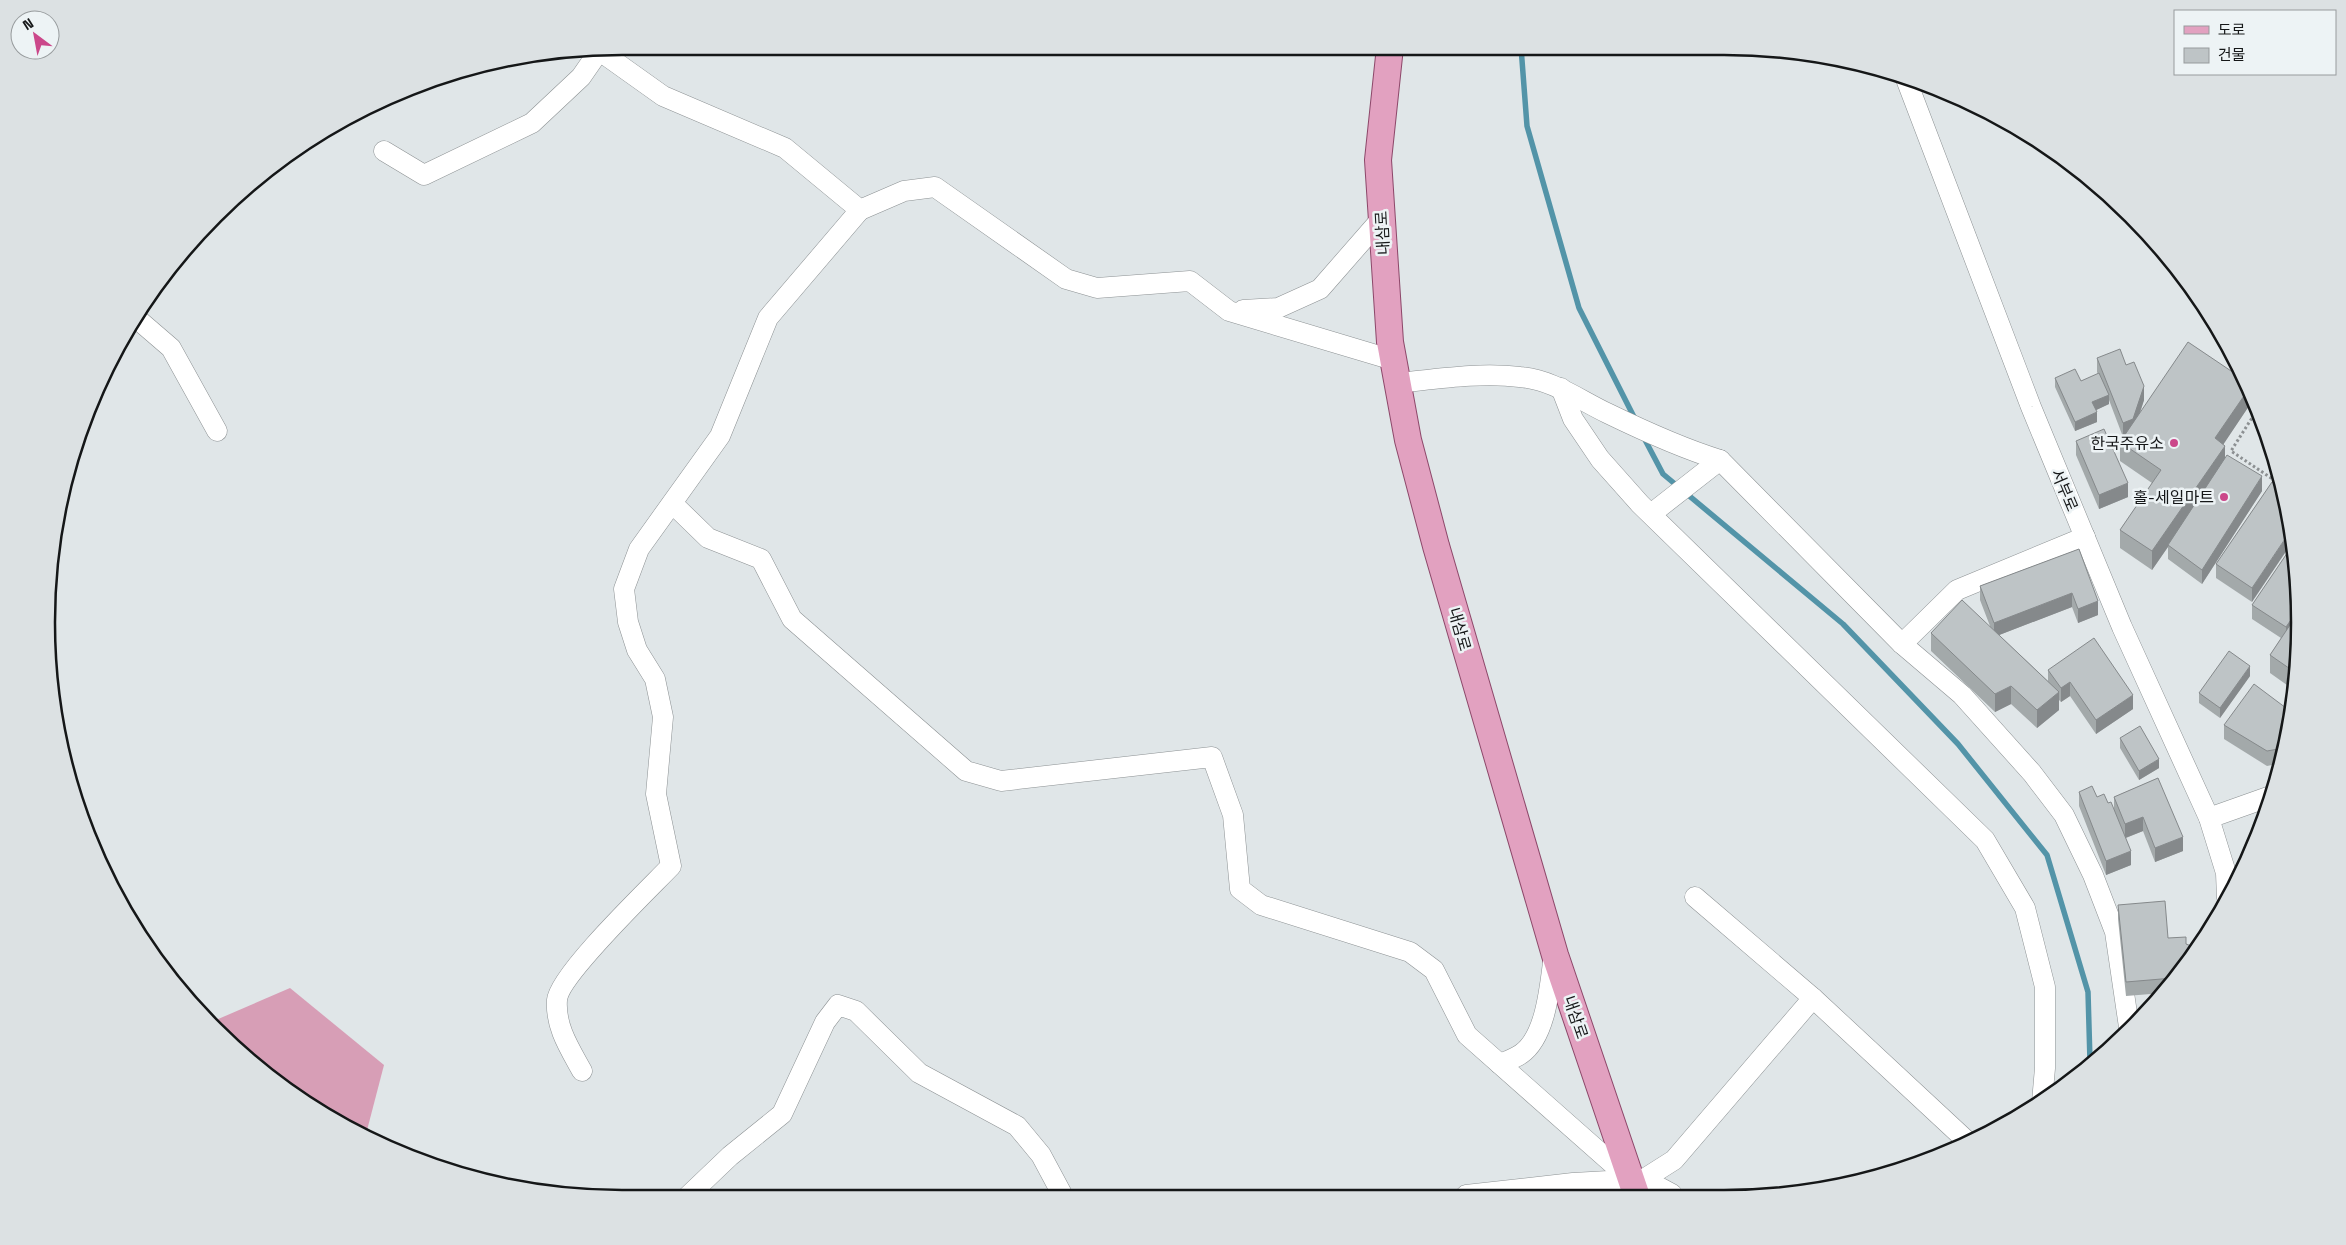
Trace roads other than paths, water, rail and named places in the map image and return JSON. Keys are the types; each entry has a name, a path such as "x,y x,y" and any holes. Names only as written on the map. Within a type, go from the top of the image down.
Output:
{"main road":[{"name":"내삼로","path":"1389,55 1378,160 1396,371 1408,440 1436,546 1554,950 1637,1184"}],"street":[{"path":"606,55 663,96 785,148 860,210"},
{"path":"384,151 424,175 532,123 581,77 594,56"},
{"name":"서부로","path":"1909,86 2031,407 2122,627 2209,818 2226,873 2226,885"},
{"path":"582,1071 559,1026 557,998 570,973 671,866 656,794 663,717 655,678 637,650 628,622 624,589 639,549 720,436 768,318 860,210 904,191 935,188 1066,279 1096,288 1190,281 1229,311 1396,371 1475,376 1520,376 1562,388 1605,412 1715,464 1902,644 1962,695 2032,773 2064,815 2093,875 2115,932 2128,1021"},
{"path":"1229,311 1278,308 1320,289 1382,218"},
{"path":"141,322 171,348 217,431"},
{"path":"1562,388 1573,419 1600,459 1651,514 1985,840 2025,908 2045,987 2045,1068 2043,1091"},
{"path":"1651,514 1715,464"},
{"path":"673,504 708,538 761,559 792,618 966,772 1002,781 1212,757 1233,815 1240,889 1262,905 1410,952 1434,970 1467,1035 1637,1184"},
{"path":"1902,644 1957,590 2085,537"},
{"path":"2209,818 2263,799"},
{"path":"1695,897 1813,998 1962,1137"},
{"path":"1500,1064 1522,1053 1534,1040 1548,1003 1554,950"},
{"path":"1637,1184 1674,1160 1813,998"},
{"path":"694,1190 730,1156 782,1114 825,1022 838,1004 856,1011 919,1073 1017,1126 1041,1154 1060,1190"},
{"path":"1511,1190 1573,1183 1637,1184 1658,1190"}],"waterway":[{"path":"1522,55 1527,126 1579,308 1635,419"},
{"path":"1643,436 1663,474 1843,624 1958,744 2047,855 2088,992 2090,1056"}],"place":[{"name":"한국주유소","path":"2174,443"},
{"name":"홀-세일마트","path":"2224,497"}]}
